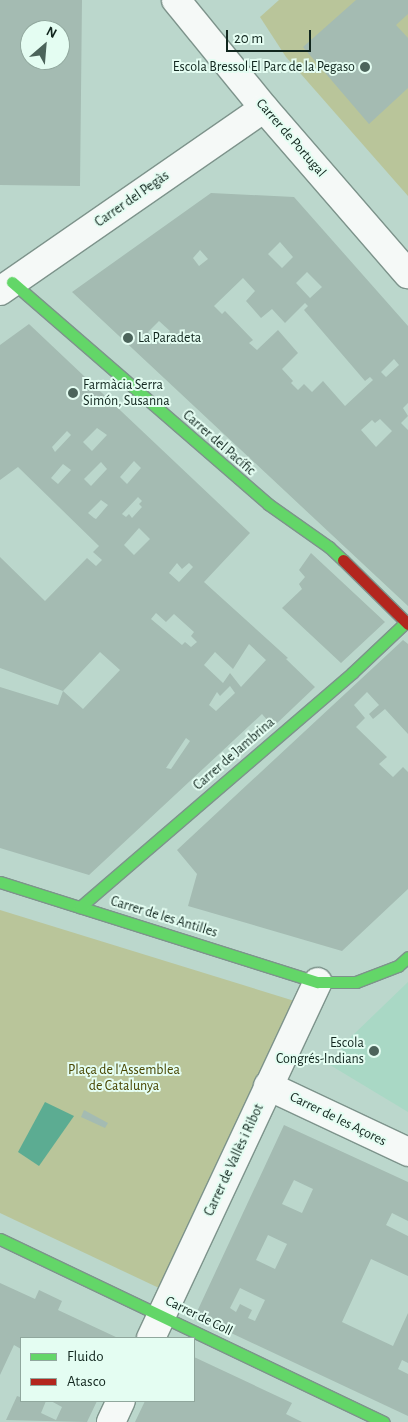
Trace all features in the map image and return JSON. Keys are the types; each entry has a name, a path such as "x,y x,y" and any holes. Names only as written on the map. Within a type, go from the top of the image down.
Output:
{"street":[{"name":"Carrer de Portugal","path":"176,0 264,108 408,274"},
{"name":"Carrer del Pegàs","path":"6,287 264,108"},
{"name":"Carrer del Pacífic","path":"6,287 268,504 329,547 407,623"},
{"name":"Carrer de Jambrina","path":"80,907 352,673 407,623"},
{"name":"Carrer de les Antilles","path":"0,882 318,982 356,982 398,966 408,957"},
{"name":"Carrer de Vallès i Ribot","path":"157,1326 318,982"},
{"name":"Carrer de les Açores","path":"268,1086 408,1152"},
{"name":"Carrer de Coll","path":"0,1239 157,1326 183,1337"},
{"name":"Carrer de Coll","path":"195,1342 384,1422"},
{"path":"111,1422 121,1402"}],"shaded area":[{"name":"Escola Congrés-Indians","path":"408,982 408,1112 330,1065 352,1036"},
{"path":"45,1102 74,1116 39,1166 18,1152"}],"green space":[{"path":"279,0 408,0 408,196 286,57 260,17"},
{"name":"Plaça de l'Assemblea de Catalunya","path":"0,910 301,1003 159,1288 0,1213"}],"building":[{"path":"0,0 82,0 80,186 0,185"},
{"name":"Escola Bressol El Parc de la Pegaso","path":"356,0 408,0 408,14 396,25 408,38 408,88 369,124 303,47"},
{"path":"211,193 294,197 408,326 408,403 403,408 408,416 401,423 408,430 408,606 72,292","holes":["280,242 293,257 282,268 268,254","200,250 208,259 199,266 193,258","307,272 322,287 310,298 296,283","243,278 255,291 246,301 261,318 272,309 285,323 305,303 308,306 304,310 365,381 370,377 373,380 345,406 323,381 312,392 304,384 298,390 282,369 298,353 278,330 257,350 249,343 253,340 225,311 222,314 214,306","159,321 170,331 158,342 148,332","394,359 399,365 386,377 381,372","380,419 392,431 376,447 361,430 372,420 375,423"]},
{"path":"29,324 250,533 204,582 288,658 286,659 315,687 273,727 262,714 89,875 0,848 0,687 58,705 63,691 0,668 0,557 45,601 87,558 96,566 102,560 93,552 99,546 18,467 0,480 0,345","holes":["97,428 107,435 92,451 83,442","67,431 71,435 55,452 52,447","134,461 141,468 127,484 120,477","101,462 107,469 91,486 84,479","63,464 71,470 58,484 51,478","138,497 142,501 139,504 142,507 132,518 129,514 126,517 122,514","101,500 108,505 96,519 88,513","139,528 150,539 134,555 124,545","177,563 182,569 189,563 193,567 179,582 169,573","156,613 166,622 174,614 194,632 191,636 197,642 191,647 185,642 182,645 151,619","249,644 266,660 241,687 230,673 223,683 204,665 215,652 233,669","100,652 120,670 83,709 63,691","230,686 235,693 216,711 209,705 217,692 220,696","186,738 190,741 171,769 166,768"]},
{"path":"311,553 385,622 341,663 282,608 302,589 299,584 305,577 299,570"},
{"path":"403,640 408,644 408,734 385,709 373,719 369,714 379,705 367,692 354,705 365,718 356,727 387,757 379,764 393,777 403,767 408,772 408,889 342,951 188,906 197,874 177,850"},
{"path":"84,1110 108,1123 105,1128 81,1117"},
{"path":"284,1125 408,1182 408,1221 392,1213 386,1225 408,1236 408,1276 371,1259 342,1322 393,1346 408,1313 408,1363 402,1360 398,1369 408,1374 408,1416 195,1316","holes":["294,1180 313,1189 302,1213 282,1204","268,1235 287,1244 275,1269 256,1260","240,1288 265,1300 255,1321 248,1318 252,1310 240,1304 236,1312 230,1308"]},
{"path":"0,1283 35,1299 39,1290 62,1301 58,1310 116,1337 20,1337 20,1348 14,1345 0,1375"},
{"path":"195,1357 292,1403 286,1414 302,1422 135,1422 145,1402 195,1402"},
{"path":"17,1396 20,1397 20,1402 46,1402 41,1413 56,1420 62,1407 53,1402 97,1402 87,1422 6,1420"}],"traffic: fast":[{"path":"12,282 268,504 329,547 343,560"},
{"path":"80,907 352,673 406,622"},
{"path":"0,882 318,982 356,982 398,966 408,957"},
{"path":"0,1239 384,1422"}],"traffic: jam":[{"path":"343,560 408,624"}],"place":[{"name":"Escola Bressol El Parc de la Pegaso","path":"365,67"},
{"name":"La Paradeta","path":"128,338"},
{"name":"Farmàcia Serra Simón, Susanna","path":"73,393"},
{"name":"Escola Congrés-Indians","path":"374,1051"}]}
